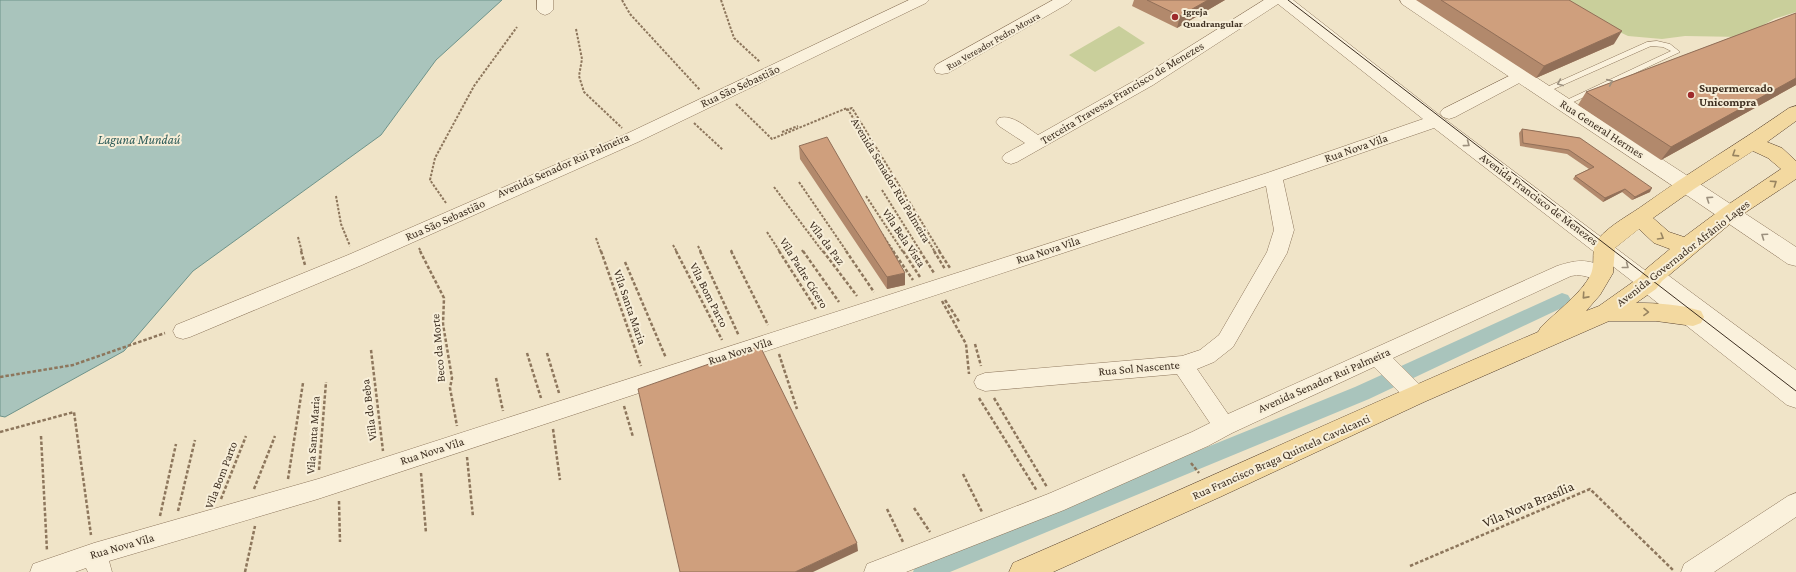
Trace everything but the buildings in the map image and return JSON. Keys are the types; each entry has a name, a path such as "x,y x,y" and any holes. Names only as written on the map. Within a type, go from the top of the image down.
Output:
{"main road":[{"path":"1540,342 1585,297 1602,274 1605,263 1605,245 1613,237 1687,184 1794,116"},
{"path":"1752,143 1775,153 1795,169"},
{"name":"Avenida Governador Afrânio Lages","path":"1540,342 1607,312 1651,279 1688,246 1730,213 1795,169"},
{"path":"1641,218 1656,234 1666,241 1688,246"},
{"path":"1607,312 1656,312 1693,317"},
{"name":"Rua Francisco Braga Quintela Cavalcanti","path":"1023,572 1051,565 1411,391 1540,342"}],"street":[{"name":"Rua São Sebastião","path":"183,331 355,260 454,215 632,138 921,0"},
{"name":"Rua Vereador Pedro Moura","path":"942,69 1064,0"},
{"name":"Terceira Travessa Francisco de Menezes","path":"1011,158 1147,81 1274,0"},
{"name":"Avenida Francisco de Menezes","path":"1283,0 1442,117 1604,249 1651,279 1693,317 1796,398"},
{"name":"Rua General Hermes","path":"1408,0 1519,76 1687,184 1796,258"},
{"name":"Rua Nova Vila","path":"45,571 165,533 318,489 1273,177 1442,117 1519,76"},
{"path":"1005,122 1038,143"},
{"name":"Rua Sol Nascente","path":"977,384 1183,365 1207,356 1226,341 1277,253 1284,230 1273,177"},
{"name":"Avenida Senador Rui Palmeira","path":"876,572 991,528 1048,498 1200,439 1224,426 1382,362 1576,266 1587,267 1602,274"},
{"path":"1651,279 1796,382"},
{"path":"1382,362 1411,391"},
{"path":"1183,365 1224,426"},
{"path":"1693,572 1796,504"}],"lane":[{"path":"1542,91 1650,44 1660,43 1668,46 1676,52 1562,104"}],"path":[{"path":"622,0 630,14 710,101"},
{"path":"721,0 734,38 771,72"},
{"path":"454,215 430,180 435,158 474,86 517,27"},
{"path":"576,28 582,59 579,76 584,92 632,138"},
{"name":"Avenida Senador Rui Palmeira","path":"734,102 772,139 847,108 939,286 966,344 977,384 1048,498"},
{"path":"782,132 852,108 939,286"},
{"path":"684,113 723,150"},
{"path":"799,182 866,310"},
{"name":"Vila da Paz","path":"774,187 866,310"},
{"path":"882,190 960,323"},
{"path":"336,196 341,224 355,260"},
{"name":"Vila Bela Vista","path":"866,196 939,286"},
{"name":"Vila Bela Vista","path":"880,230 939,286"},
{"name":"Vila Padre Cícero","path":"767,232 825,323"},
{"name":"Beco da Morte","path":"412,234 444,298 443,324 452,378 450,388 463,441 473,517"},
{"path":"298,236 308,279"},
{"name":"Vila Santa Maria","path":"596,238 647,381"},
{"name":"Vila Bom Parto","path":"672,245 737,352"},
{"path":"698,246 737,352"},
{"path":"802,250 866,310"},
{"path":"625,262 673,373"},
{"path":"975,344 977,384 1048,498"},
{"name":"Viila do Beba","path":"371,350 384,467"},
{"path":"527,353 553,412"},
{"path":"547,353 560,480"},
{"path":"496,378 507,427"},
{"name":"Vila Santa Maria","path":"318,489 326,382"},
{"path":"285,499 303,383"},
{"path":"619,390 633,437"},
{"path":"0,432 74,412 95,556"},
{"path":"41,436 45,571"},
{"name":"Vila Bom Parto","path":"213,520 246,436"},
{"path":"245,572 253,508 275,436"},
{"path":"165,533 195,440"},
{"path":"165,533 176,444"},
{"path":"419,456 426,533"},
{"path":"1188,457 1198,471"},
{"path":"963,474 991,528"},
{"path":"339,482 340,542"},
{"name":"Vila Nova Brasília","path":"1410,566 1590,489 1674,572"},
{"path":"914,508 940,548"},
{"path":"887,509 911,559"}],"green space":[{"path":"1561,0 1796,0 1796,12 1774,19 1742,37 1685,36 1662,39 1628,36 1582,14"},
{"path":"1119,26 1145,43 1095,72 1069,55"}],"water":[{"name":"Laguna Mundaú","path":"0,0 502,0 436,60 381,135 193,271 124,351 5,417 0,416"}],"waterway":[{"path":"924,572 1362,393 1562,300"}],"tram line":[{"path":"1288,0 1796,391"}],"place":[{"name":"Igreja Quadrangular","path":"1175,17"},
{"name":"Supermercado Unicompra","path":"1691,95"}]}
